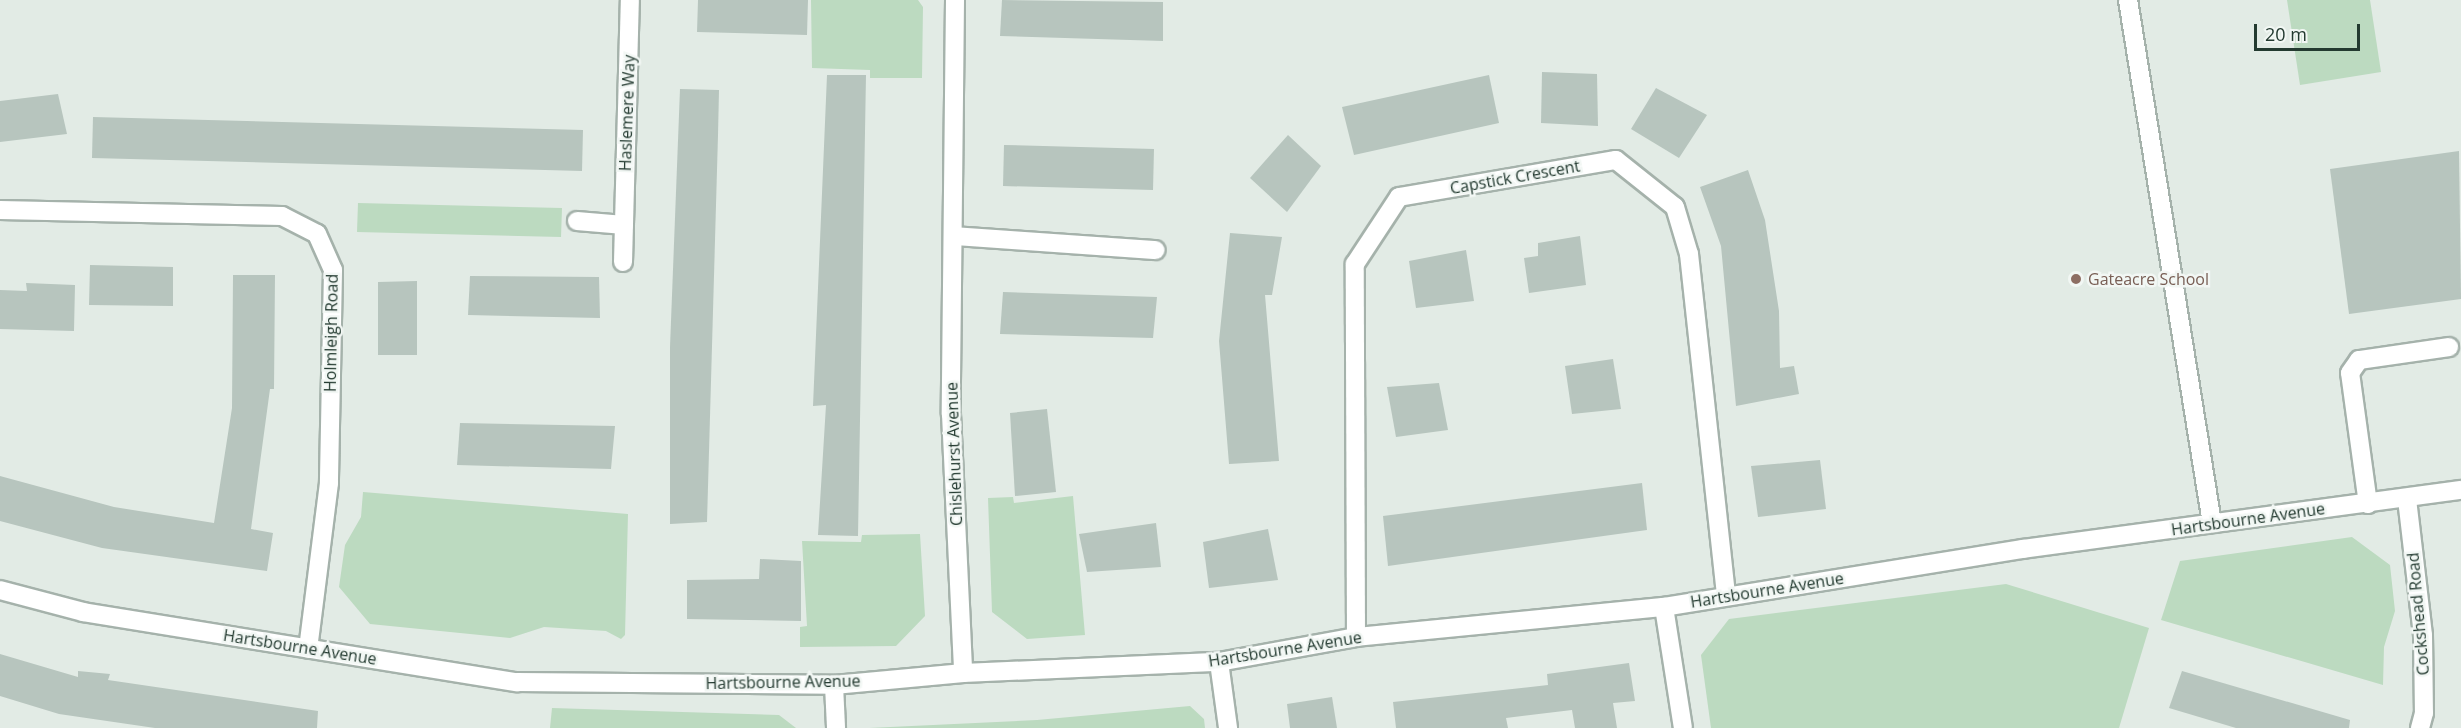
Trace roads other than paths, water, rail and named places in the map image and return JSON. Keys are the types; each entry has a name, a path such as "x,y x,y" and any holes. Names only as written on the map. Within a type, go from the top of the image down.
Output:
{"street":[{"name":"Haslemere Way","path":"623,262 630,0"},
{"name":"Chislehurst Avenue","path":"955,0 951,414 963,673"},
{"path":"2128,0 2212,523"},
{"name":"Capstick Crescent","path":"1356,637 1355,264 1399,197 1616,160 1675,207 1689,254 1726,596"},
{"name":"Holmleigh Road","path":"0,210 282,216 318,234 333,270 329,483 308,649"},
{"path":"577,221 624,225"},
{"path":"954,236 1156,250"},
{"path":"2368,504 2350,373 2359,360 2449,347"},
{"name":"Hartsbourne Avenue","path":"0,590 83,612 517,682 834,685 963,673 1219,662 1356,637 1664,607 2212,523 2407,499 2461,490"},
{"name":"Cockshead Road","path":"2407,499 2423,636 2424,713 2420,728"},
{"path":"1664,607 1683,728"},
{"path":"1219,662 1228,728"},
{"path":"834,685 836,728"}],"place":[{"name":"Gateacre School","path":"2076,279"}]}
